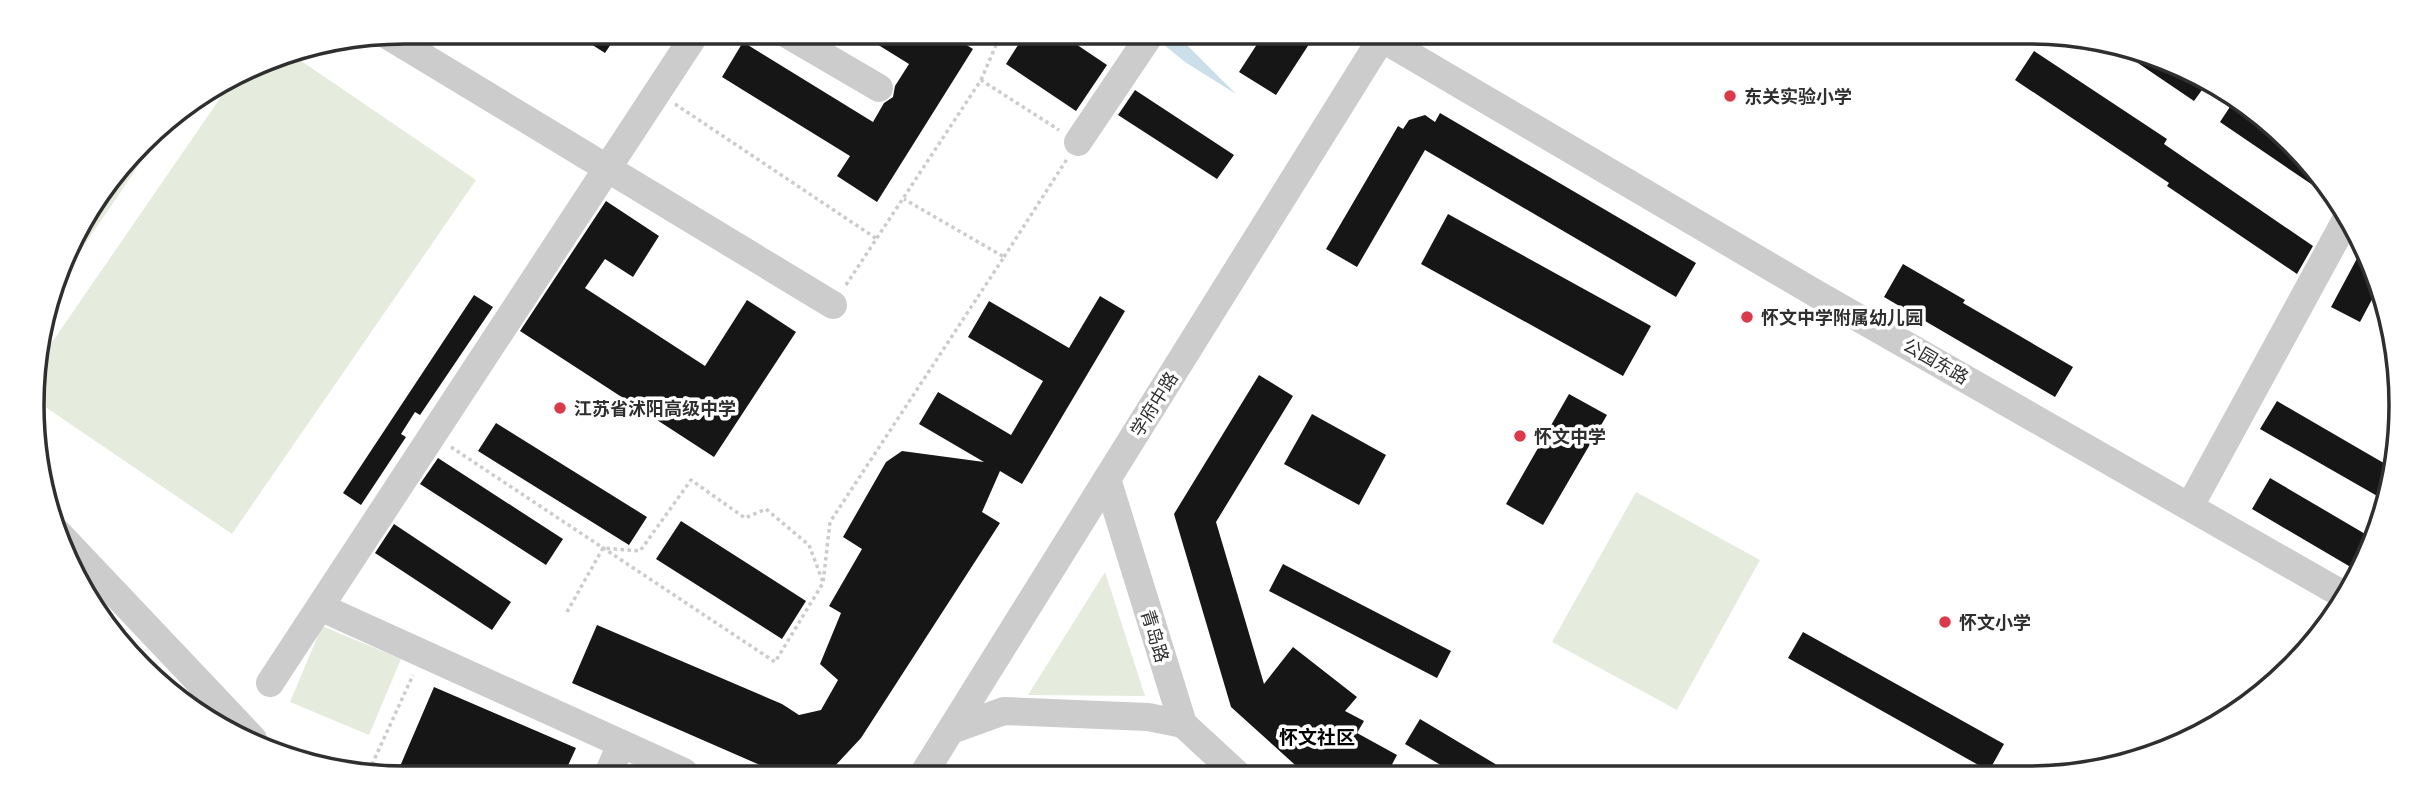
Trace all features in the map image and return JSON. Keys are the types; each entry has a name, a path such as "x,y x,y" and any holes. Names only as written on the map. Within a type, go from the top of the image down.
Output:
{"street":[{"path":"406,44 832,305"},
{"path":"270,683 689,44"},
{"path":"804,44 879,88"},
{"path":"1078,142 1144,44"},
{"name":"学府中路","path":"928,766 1378,44"},
{"name":"公园东路","path":"1394,44 1815,293 2337,591"},
{"path":"2190,506 2342,227"},
{"name":"青岛路","path":"1107,479 1182,724"},
{"path":"74,550 242,727"},
{"path":"320,607 670,766"},
{"path":"950,730 1004,711 1149,717 1182,724 1228,766"},
{"path":"612,766 621,744"}],"path":[{"path":"832,305 981,80 996,45"},
{"path":"432,434 775,662 823,583 830,522 1078,142 981,80"},
{"path":"657,92 877,239"},
{"path":"904,199 1004,257"},
{"path":"603,548 640,551 691,480 745,518 766,509 810,545 823,583"},
{"path":"567,612 603,548"},
{"path":"372,764 422,653"}],"shaded area":[{"path":"300,60 476,180 232,534 44,406 49,347 225,92 267,71"},
{"path":"147,153 74,260 105,204"},
{"path":"1636,492 1760,560 1677,710 1552,642"},
{"path":"1105,572 1145,696 1028,695"},
{"path":"322,626 401,659 369,735 290,702"}],"water":[{"path":"1163,44 1186,44 1236,94 1185,62"}],"building":[{"path":"591,44 611,44 605,53"},
{"path":"742,44 746,44 873,122 884,103 893,97 895,86 909,64 877,44 965,44 973,49 877,202 837,176 850,156 722,77"},
{"path":"1019,44 1076,44 1107,65 1076,111 1006,64"},
{"path":"1257,44 1309,44 1276,95 1239,72"},
{"path":"2034,51 2167,139 2164,144 2313,246 2297,274 2167,186 2169,183 2015,80"},
{"path":"2133,60 2166,71 2203,89 2194,101"},
{"path":"1135,90 1234,155 1217,179 1118,115"},
{"path":"2230,106 2266,133 2317,188 2220,122"},
{"path":"1440,113 1696,263 1676,297 1425,150 1357,267 1326,249 1398,126 1403,129 1409,120 1425,115 1435,122"},
{"path":"606,201 659,236 633,277 605,259 585,288 705,366 747,300 796,332 714,457 520,331"},
{"path":"1448,214 1651,326 1623,376 1421,264"},
{"path":"2358,257 2373,298 2360,322 2331,307"},
{"path":"1903,264 1965,300 1963,303 2073,367 2055,397 1884,297"},
{"path":"474,295 493,307 420,415 415,412 401,434 406,437 361,505 343,493"},
{"path":"1100,296 1125,311 1022,484 1000,471 982,512 1000,523 861,738 835,766 762,766 572,683 597,625 782,704 799,715 821,710 838,680 820,664 841,613 829,606 862,549 843,537 886,462 902,451 984,462 919,424 938,392 1011,435 1043,381 968,337 989,301 1069,348"},
{"path":"1259,375 1293,396 1216,522 1264,684 1293,647 1357,697 1345,711 1364,721 1357,733 1397,755 1391,766 1296,766 1231,707 1174,514"},
{"path":"1569,394 1607,415 1543,525 1506,504"},
{"path":"2277,401 2384,463 2377,496 2260,429"},
{"path":"1312,414 1386,455 1359,505 1284,464"},
{"path":"496,423 647,517 629,545 478,451"},
{"path":"438,458 563,539 546,565 420,484"},
{"path":"2270,478 2365,534 2351,567 2252,509"},
{"path":"681,521 806,601 782,639 656,559"},
{"path":"394,524 511,602 492,630 375,553"},
{"path":"1283,564 1451,651 1437,678 1269,591"},
{"path":"1803,632 2004,744 1992,766 1980,766 1788,658"},
{"path":"434,687 576,748 568,766 400,766"},
{"path":"1420,719 1499,766 1442,766 1405,744"}],"place":[{"name":"东关实验小学","path":"1730,96"},
{"name":"怀文中学附属幼儿园","path":"1747,317"},
{"name":"江苏省沭阳高级中学","path":"560,408"},
{"name":"怀文中学","path":"1520,436"},
{"name":"怀文小学","path":"1945,622"}],"district":[{"name":"怀文社区","path":"1317,737"}]}
